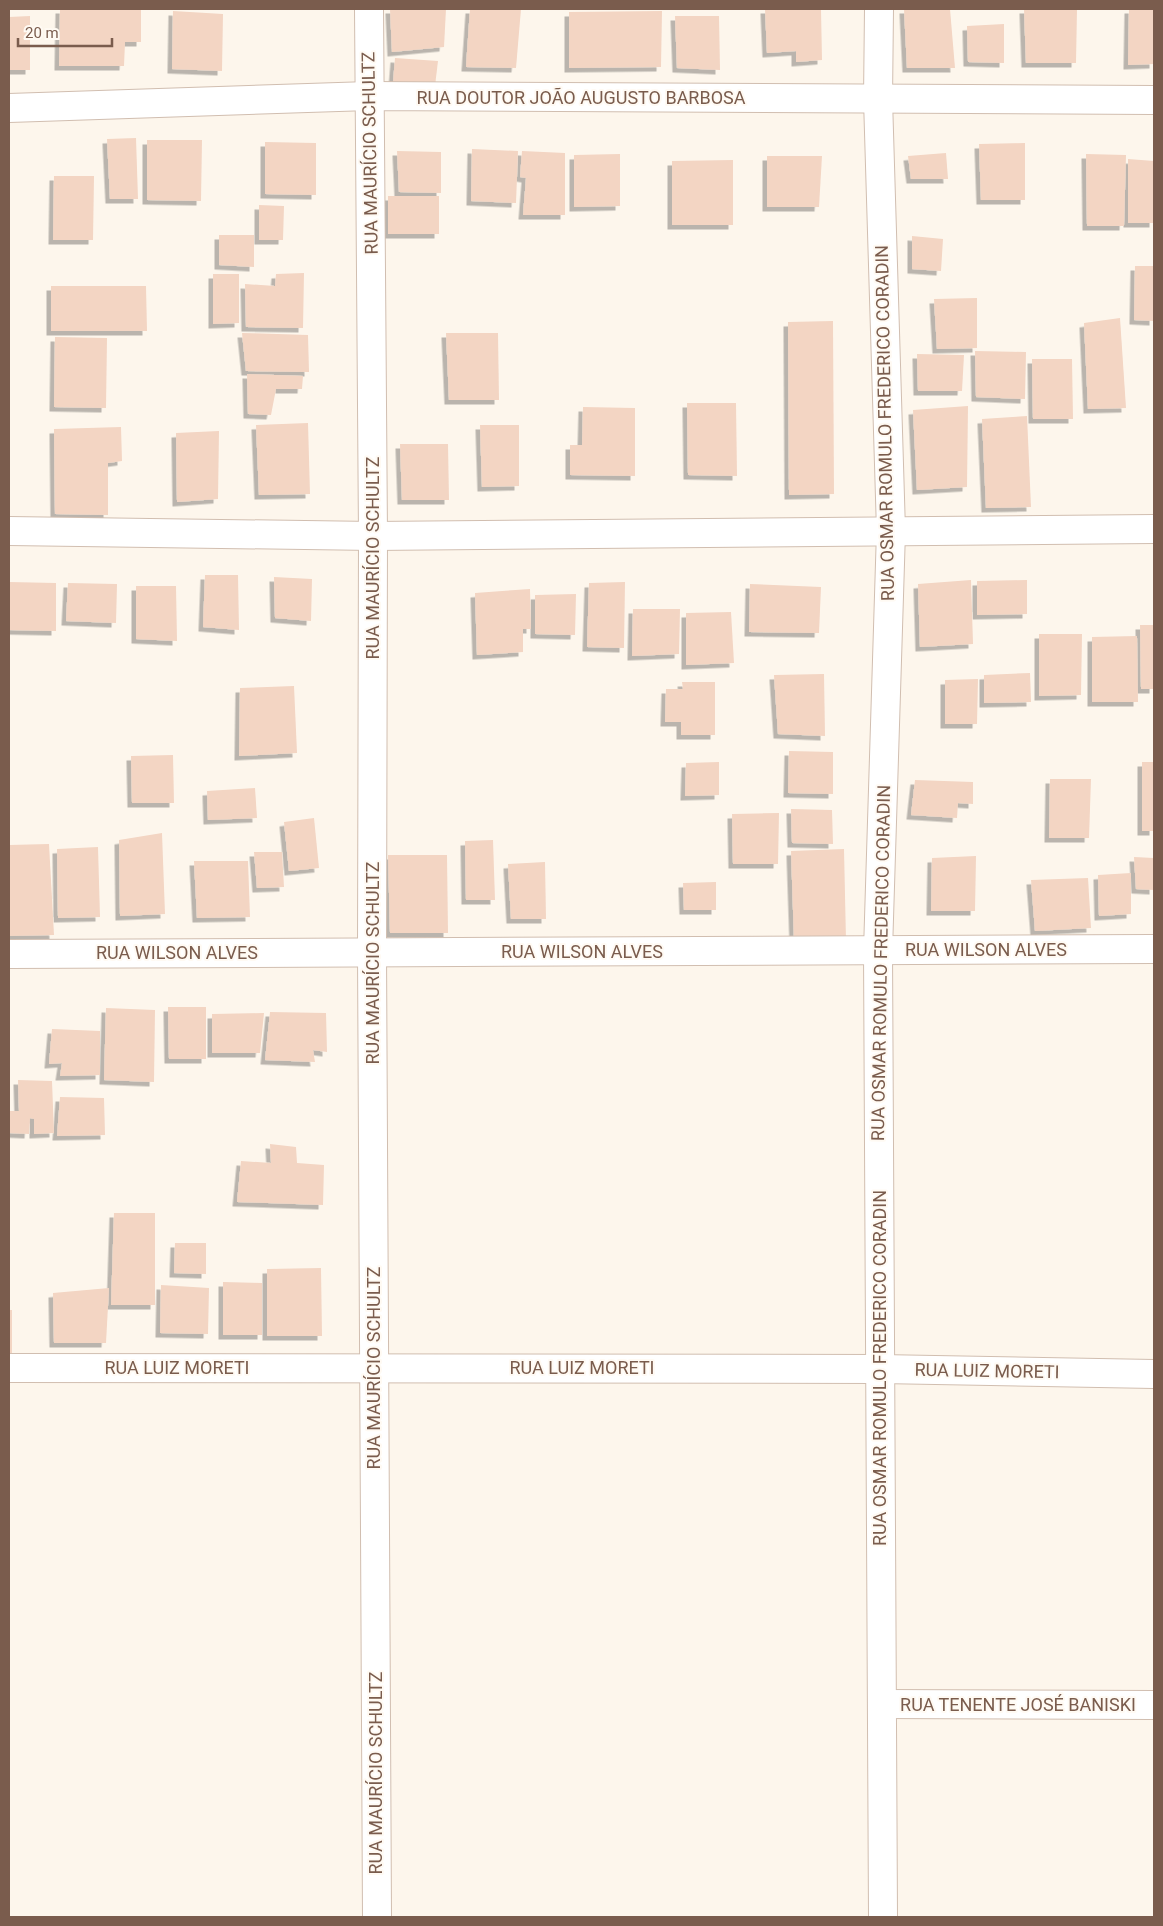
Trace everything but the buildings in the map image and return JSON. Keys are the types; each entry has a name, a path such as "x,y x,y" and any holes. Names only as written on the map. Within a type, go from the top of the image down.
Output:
{"street":[{"name":"RUA MAURÍCIO SCHULTZ","path":"368,9 373,536 372,952 377,1917"},
{"name":"RUA OSMAR ROMULO FREDERICO CORADIN","path":"878,9 878,99 891,531 878,951 883,1917"},
{"name":"RUA DOUTOR JOÃO AUGUSTO BARBOSA","path":"9,108 369,96 1154,100"},
{"path":"9,531 373,536 1154,529"},
{"name":"RUA WILSON ALVES","path":"9,954 1154,950"},
{"name":"RUA LUIZ MORETI","path":"9,1368 880,1369 1154,1374"},
{"name":"RUA TENENTE JOSÉ BANISKI","path":"882,1704 1154,1705"}]}
